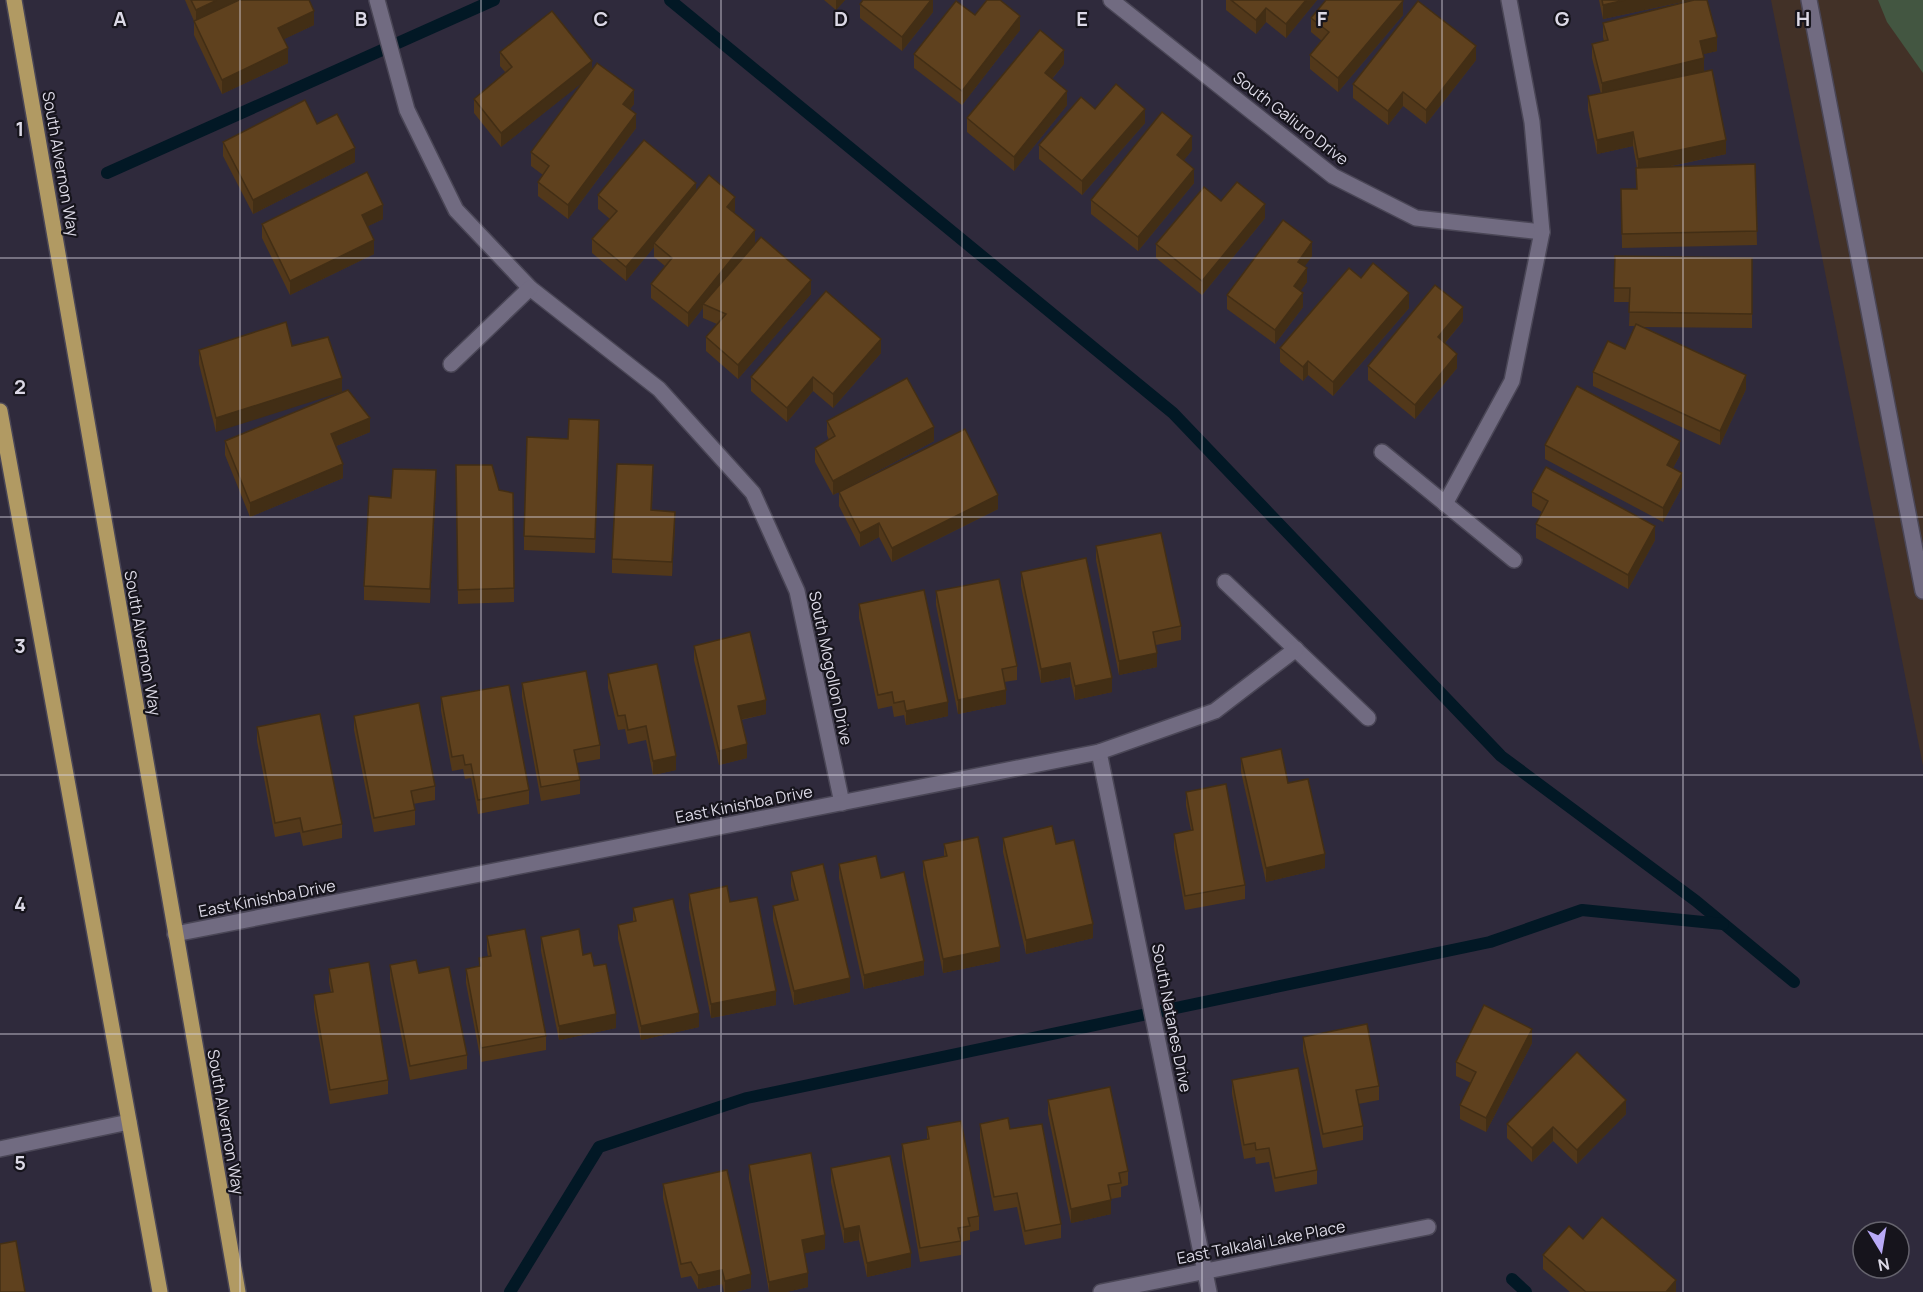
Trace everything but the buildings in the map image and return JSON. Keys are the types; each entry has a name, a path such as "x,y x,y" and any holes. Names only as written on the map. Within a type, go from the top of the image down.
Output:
{"main road":[{"name":"South Alvernon Way","path":"14,0 238,1292"},
{"path":"0,411 160,1292"}],"street":[{"name":"South Mogollon Drive","path":"377,0 407,110 456,210 530,288 659,389 753,494 796,591 842,803"},
{"name":"South Galiuro Drive","path":"1111,0 1333,176 1416,218 1542,232"},
{"path":"1445,504 1512,381 1542,232 1532,122 1509,0"},
{"path":"1809,0 1923,590"},
{"path":"451,364 530,288"},
{"path":"1382,452 1514,560"},
{"path":"1225,582 1368,718"},
{"name":"East Kinishba Drive","path":"175,934 1099,752 1215,711 1296,649"},
{"name":"South Natanes Drive","path":"1099,752 1209,1292"},
{"path":"0,1149 129,1122"},
{"name":"East Talkalai Lake Place","path":"1101,1292 1428,1227"}],"shaded area":[{"path":"1771,0 1923,0 1923,766"}],"green space":[{"path":"1878,0 1923,0 1923,73 1887,22"}],"waterway":[{"path":"107,173 494,0"},
{"path":"670,0 1173,413 1501,756 1696,901 1794,982"},
{"path":"510,1292 599,1147 747,1098 1490,942 1582,910 1723,924"},
{"path":"1512,1279 1526,1292"}]}
